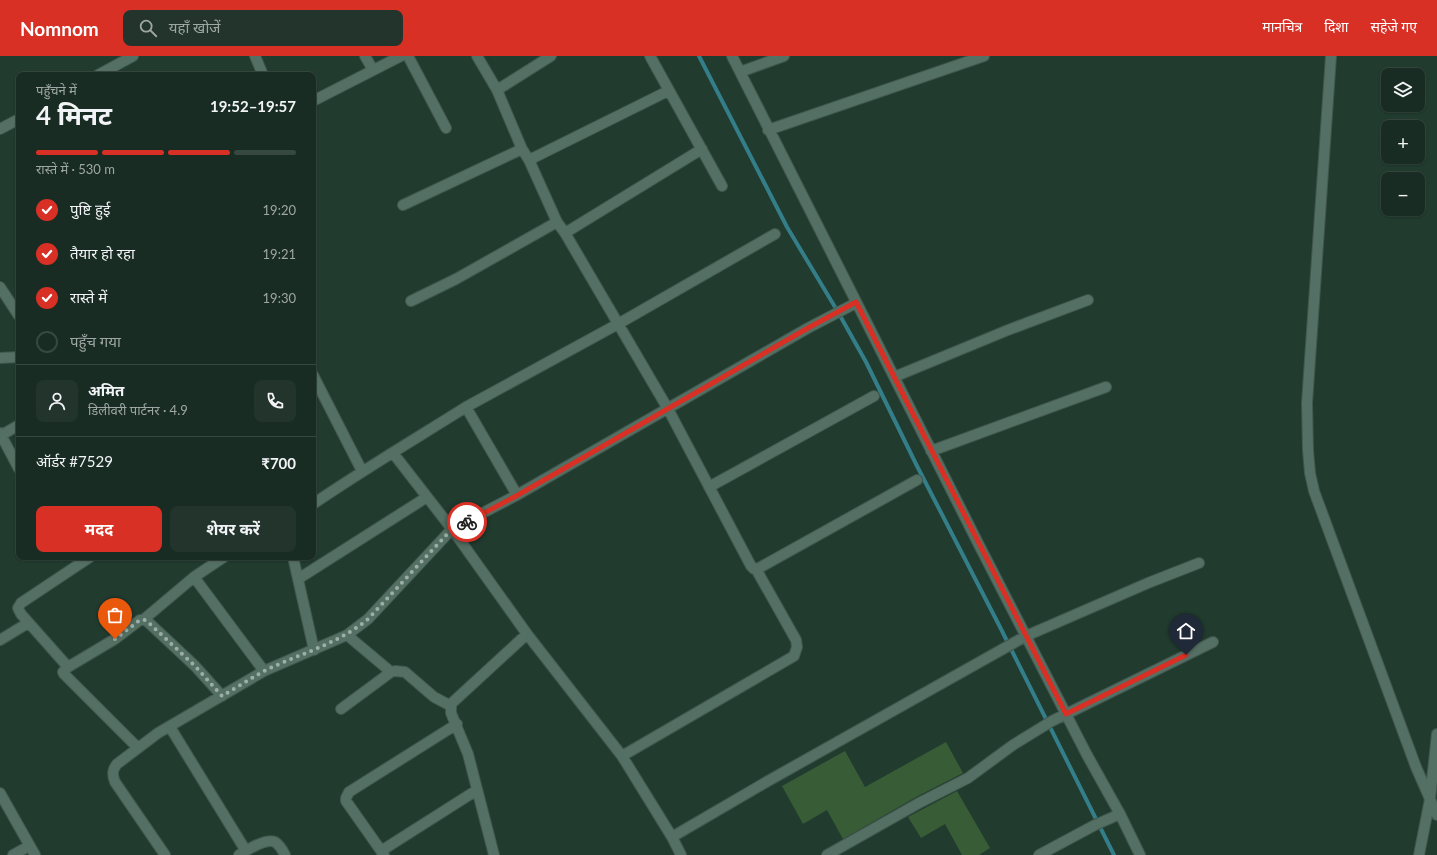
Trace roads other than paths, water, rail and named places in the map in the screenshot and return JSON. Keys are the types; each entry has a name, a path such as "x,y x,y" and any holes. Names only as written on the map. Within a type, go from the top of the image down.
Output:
{"street":[{"path":"104,72 133,56"},
{"path":"255,56 263,72"},
{"path":"365,56 373,70"},
{"path":"316,99 401,56"},
{"path":"408,56 446,128"},
{"path":"477,56 497,90 522,149 529,160 558,222 668,409 751,566 756,569 796,640 798,647 794,656 622,756"},
{"path":"497,90 551,56"},
{"path":"650,56 668,91 722,186"},
{"path":"732,56 852,305 894,377 932,451 1021,639 1066,714 1120,814 1140,855"},
{"path":"740,72 784,56"},
{"path":"768,130 984,56"},
{"path":"1331,56 1307,403 1310,473 1314,491 1350,591 1416,767 1437,815"},
{"path":"529,160 668,91"},
{"path":"0,129 16,121"},
{"path":"403,205 522,149"},
{"path":"565,233 702,150"},
{"path":"411,301 456,279 558,222"},
{"path":"316,502 362,471 466,407 618,324 775,234"},
{"path":"0,287 5,301 16,313"},
{"path":"894,377 1008,330 1088,300"},
{"path":"165,855 113,776 114,768 117,764 170,726 264,671 346,635 368,619 452,529 518,495 852,305"},
{"path":"0,358 16,357"},
{"path":"316,381 362,471"},
{"path":"932,451 1106,387"},
{"path":"709,487 874,396"},
{"path":"466,407 518,495"},
{"path":"16,426 0,434 16,463"},
{"path":"393,453 452,529 526,634 622,756 672,837 681,855"},
{"path":"756,569 917,480"},
{"path":"298,579 428,497"},
{"path":"68,667 28,623 18,610 18,606 86,560"},
{"path":"138,748 63,672 68,667 115,639 140,620 143,620 194,576 219,560"},
{"path":"294,560 314,650"},
{"path":"672,837 768,781 1021,639 1148,583 1199,563"},
{"path":"194,576 264,671"},
{"path":"143,620 149,623 195,666 222,696"},
{"path":"0,640 28,623"},
{"path":"494,855 468,754 451,713 451,706 452,702 526,634"},
{"path":"346,635 391,672"},
{"path":"826,855 919,803 968,778 1013,745 1052,721 1213,642"},
{"path":"341,709 391,672 395,671 405,672 434,697 451,706"},
{"path":"456,724 349,792 347,794 346,801 382,853 477,790"},
{"path":"170,726 242,853 261,843 270,841 276,842 286,855"},
{"path":"1419,855 1430,799 1437,734"},
{"path":"0,793 35,855"},
{"path":"1040,855 1095,825 1120,814"},
{"path":"13,855 30,846"}],"waterway":[{"path":"699,56 787,227 866,362 1114,855"}]}
